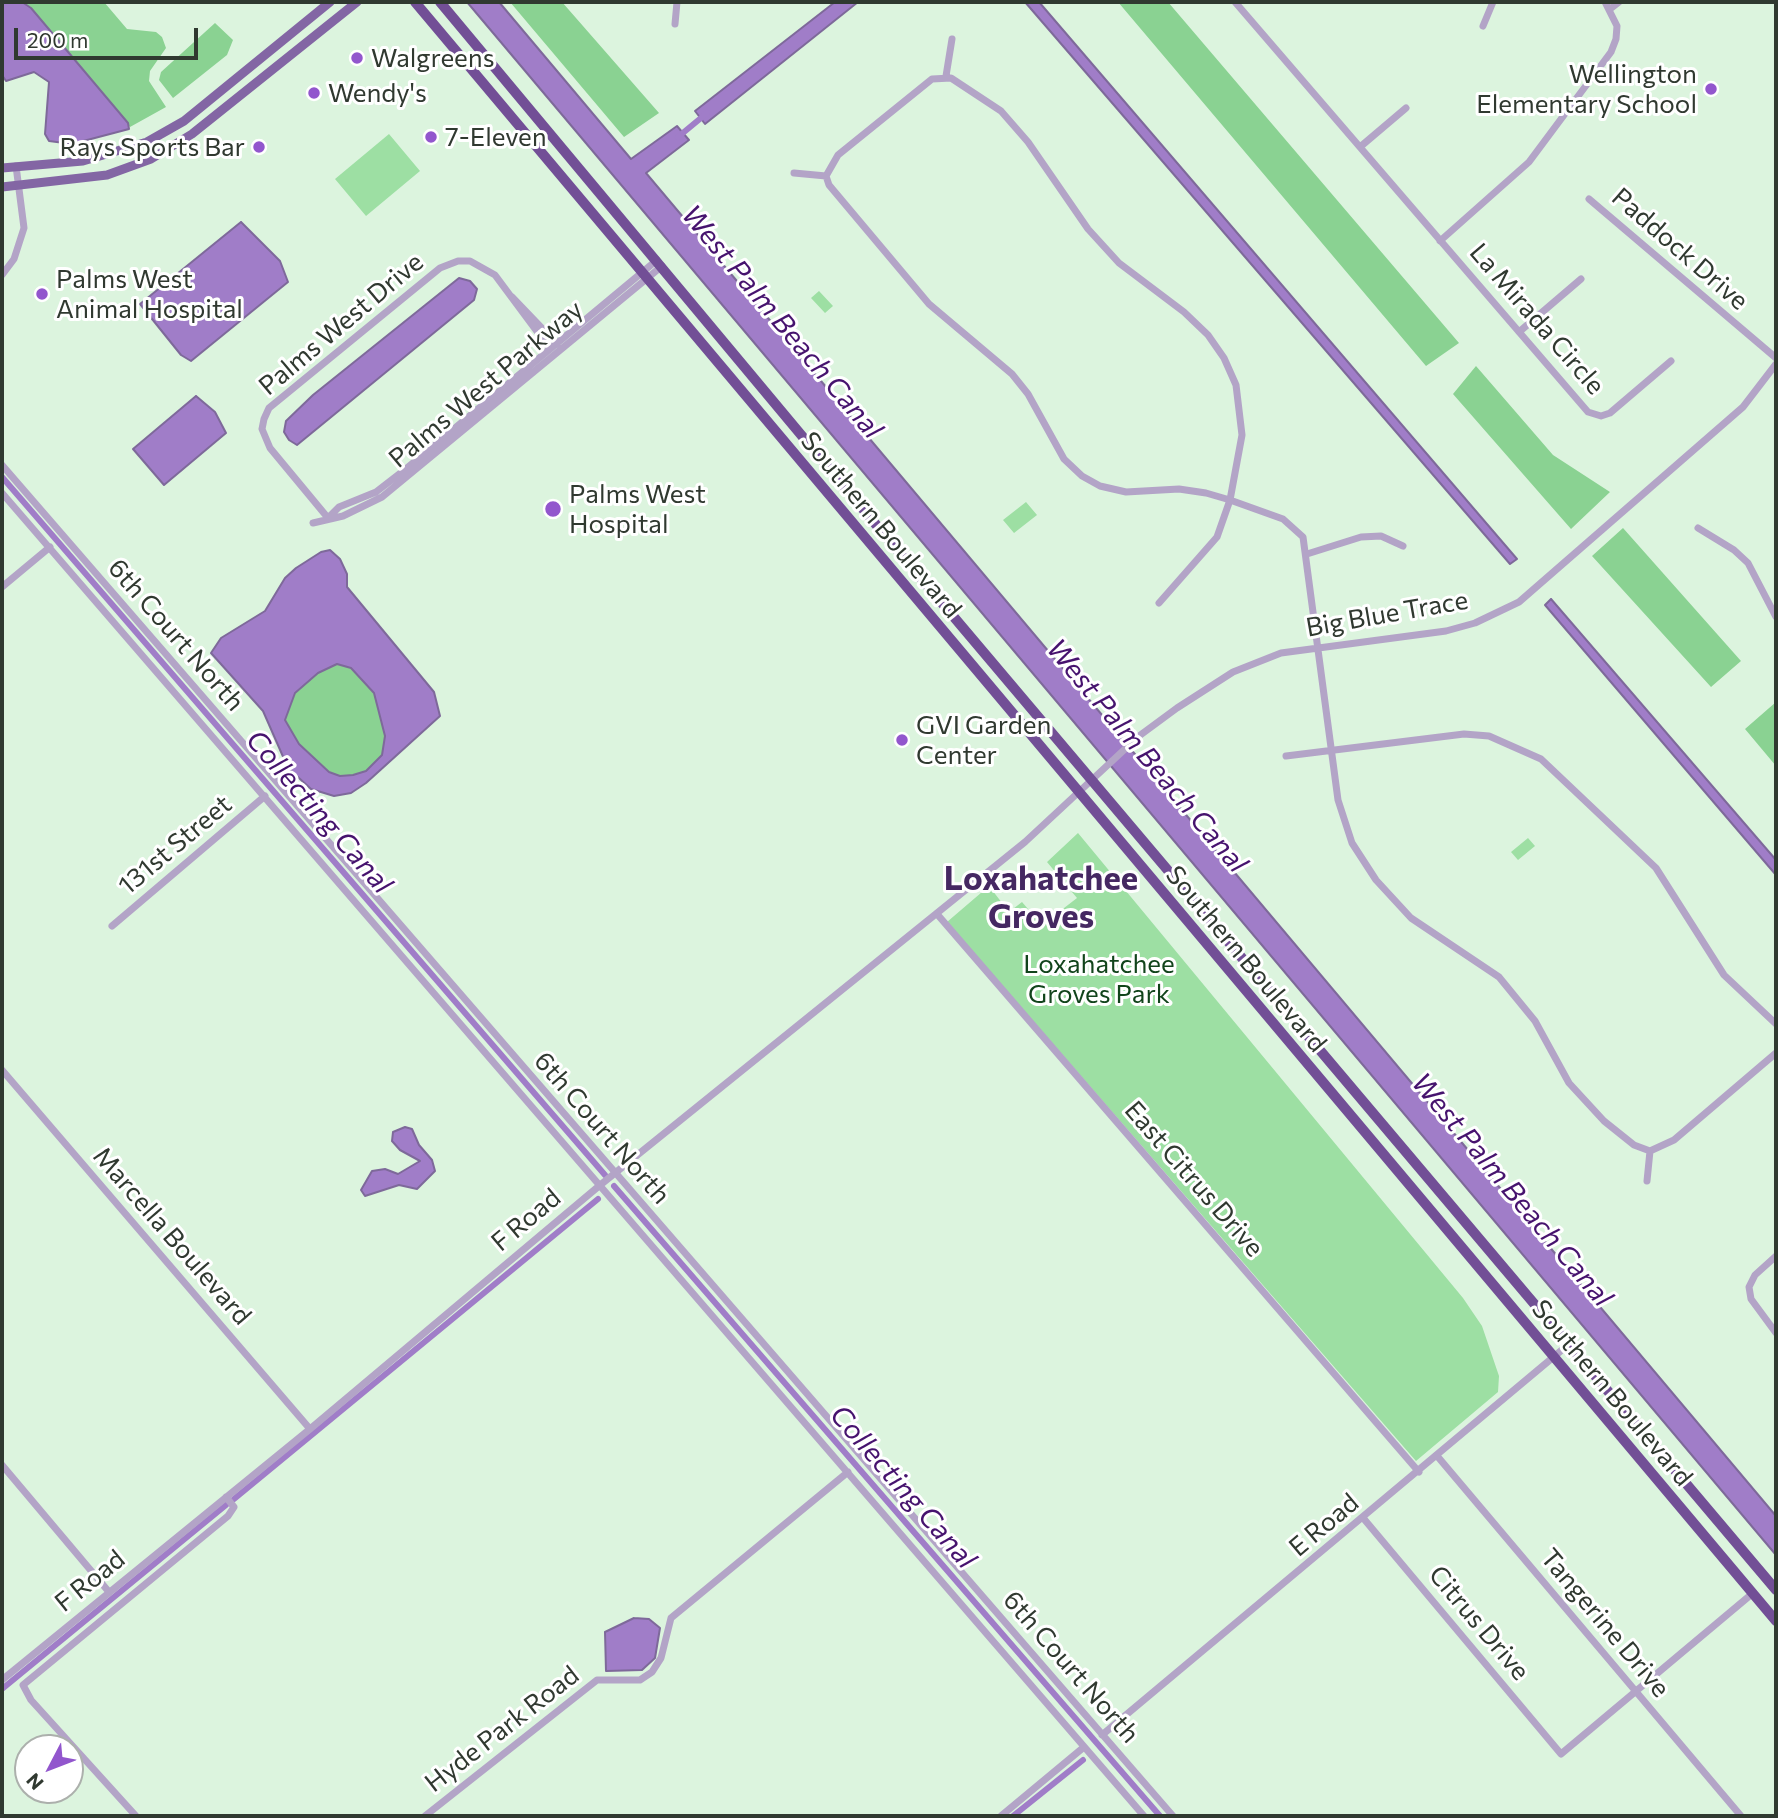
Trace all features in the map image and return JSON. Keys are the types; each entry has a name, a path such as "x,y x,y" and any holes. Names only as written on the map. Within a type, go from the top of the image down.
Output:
{"highway":[{"name":"Southern Boulevard","path":"415,2 1776,1621"},
{"name":"Southern Boulevard","path":"440,2 1776,1590"}],"main road":[{"path":"2,168 103,158 147,142 184,121 330,2"},
{"path":"2,187 107,175 151,159 192,134 357,2"}],"street":[{"path":"675,24 677,2"},
{"name":"La Mirada Circle","path":"1235,2 1585,409 1597,416 1610,413 1671,361"},
{"path":"1483,26 1493,2"},
{"path":"1607,5 1619,2"},
{"name":"La Mirada Circle","path":"1440,241 1516,175 1545,142 1613,48 1617,26 1607,5"},
{"path":"946,76 952,39"},
{"path":"826,176 838,155 904,99 927,81 946,76 1000,111 1028,142 1088,229 1119,263 1184,312 1208,335 1224,358 1236,385 1242,435 1230,500 1217,537 1159,603"},
{"path":"1360,147 1406,108"},
{"path":"2,275 14,259 24,228 16,166"},
{"path":"794,173 826,176"},
{"path":"826,176 833,192 872,233 929,304 1012,374 1028,394 1064,459 1082,475 1100,486 1126,492 1179,489 1230,500 1283,519 1303,537 1338,800 1352,843 1376,880 1411,918 1499,977 1535,1021 1569,1083 1604,1121 1634,1145 1650,1151 1674,1140 1776,1053"},
{"name":"Paddock Drive","path":"1589,199 1772,350 1776,358"},
{"name":"Palms West Drive","path":"328,518 264,438 264,419 269,408 449,263 470,261 495,275 554,346"},
{"name":"Palms West Parkway","path":"313,523 343,516 383,497 659,263"},
{"name":"Palms West Parkway","path":"328,518 339,508 376,492 388,483 645,275"},
{"path":"1519,332 1581,279"},
{"name":"Big Blue Trace","path":"1079,793 1139,736 1233,672 1281,653 1446,631 1475,623 1519,602 1744,407 1776,364"},
{"name":"6th Court North","path":"2,465 1173,1816"},
{"path":"2,493 1144,1816"},
{"path":"1698,528 1734,550 1748,563 1776,617"},
{"path":"1307,554 1361,537 1381,536 1403,546"},
{"path":"2,587 50,547"},
{"path":"1286,756 1330,748 1464,734 1489,736 1541,759 1657,869 1724,975 1776,1024"},
{"name":"F Road","path":"2,1680 310,1429 599,1186 937,914 1079,793"},
{"name":"131st Street","path":"112,926 265,796"},
{"name":"East Citrus Drive","path":"937,914 1419,1472"},
{"name":"Marcella Boulevard","path":"2,1070 310,1429"},
{"path":"1647,1181 1650,1151"},
{"path":"1776,1256 1755,1275 1749,1287 1751,1299 1776,1333"},
{"name":"E Road","path":"1102,1735 1364,1519 1569,1344"},
{"name":"Tangerine Drive","path":"1438,1457 1741,1816"},
{"path":"2,1465 109,1592"},
{"name":"Hyde Park Road","path":"425,1816 597,1680 640,1680 652,1672 661,1658 671,1618 848,1472"},
{"path":"136,1816 31,1700 23,1685 228,1516 234,1507 226,1497"},
{"name":"Citrus Drive","path":"1364,1519 1561,1754 1636,1691"},
{"path":"1636,1691 1753,1593"},
{"path":"1002,1816 1084,1747"}],"green space":[{"path":"22,2 104,2 127,29 156,32 162,37 166,48 150,71 149,81 166,107 130,127"},
{"path":"510,2 562,2 659,113 624,137"},
{"path":"1118,2 1168,2 1459,343 1426,366"},
{"path":"215,23 233,40 227,55 173,98 159,80 161,72"},
{"path":"389,134 420,171 366,216 335,179"},
{"path":"819,291 833,306 825,313 811,298"},
{"path":"1476,366 1553,455 1610,492 1571,529 1453,394"},
{"path":"1026,502 1037,515 1014,533 1003,520"},
{"path":"1623,528 1741,661 1711,687 1592,556"},
{"path":"337,663 351,668 374,693 385,736 382,755 366,771 353,775 340,776 329,772 299,744 285,720 295,693 318,673"},
{"path":"1776,702 1776,766 1745,729"},
{"name":"Loxahatchee Groves Park","path":"1078,833 1463,1298 1482,1326 1499,1376 1498,1392 1416,1461 947,922 989,886 1009,912 1022,902 1042,925 1077,898 1047,862"},
{"path":"1528,838 1535,846 1518,860 1511,852"}],"shaded area":[{"path":"22,2 31,8 128,123 129,129 72,144 49,141 45,134 49,82 34,72 6,81 2,75 2,4"},
{"path":"467,2 499,2 631,159 677,126 689,140 646,173 1776,1516 1776,1555"},
{"path":"835,2 858,2 705,124 695,111"},
{"path":"1025,2 1039,2 1517,559 1510,564"},
{"path":"241,222 280,261 288,282 191,361 181,355 140,304"},
{"path":"459,278 470,281 477,289 474,300 297,445 289,440 284,432 286,421 313,395"},
{"path":"196,396 215,412 226,433 164,485 133,449"},
{"path":"330,550 340,559 347,574 347,587 434,692 440,716 366,783 351,793 334,796 311,789 288,768 263,711 211,653 221,638 265,611 285,578 321,552","holes":["337,664 351,668 374,693 385,736 382,755 366,771 340,776 329,772 299,744 285,720 295,693 318,673"]},
{"path":"1551,599 1776,860 1776,875 1545,605"},
{"path":"405,1127 412,1129 419,1145 432,1160 435,1171 417,1189 399,1185 365,1196 361,1190 372,1171 385,1169 398,1174 420,1161 400,1150 392,1141 393,1132"},
{"path":"634,1618 649,1619 660,1628 655,1658 642,1670 606,1671 605,1632"}],"waterway":[{"path":"678,137 707,113"},
{"name":"Collecting Canal","path":"2,477 605,1175"},
{"name":"Collecting Canal","path":"614,1186 1160,1816"},
{"path":"234,1499 598,1199"},
{"path":"2,1689 226,1505"},
{"path":"1013,1816 1083,1760"}],"place":[{"name":"Walgreens","path":"357,58"},
{"name":"Wellington Elementary School","path":"1711,89"},
{"name":"Wendy's","path":"314,93"},
{"name":"7-Eleven","path":"431,137"},
{"name":"Rays Sports Bar","path":"259,147"},
{"name":"Palms West Animal Hospital","path":"42,294"},
{"name":"Palms West Hospital","path":"553,509"},
{"name":"GVI Garden Center","path":"902,740"}],"district":[{"name":"Loxahatchee Groves","path":"1041,898"}],"water label":[{"name":"West Palm Beach Canal","path":"782,322"},
{"name":"West Palm Beach Canal","path":"1147,756"},
{"name":"West Palm Beach Canal","path":"1512,1190"}]}
